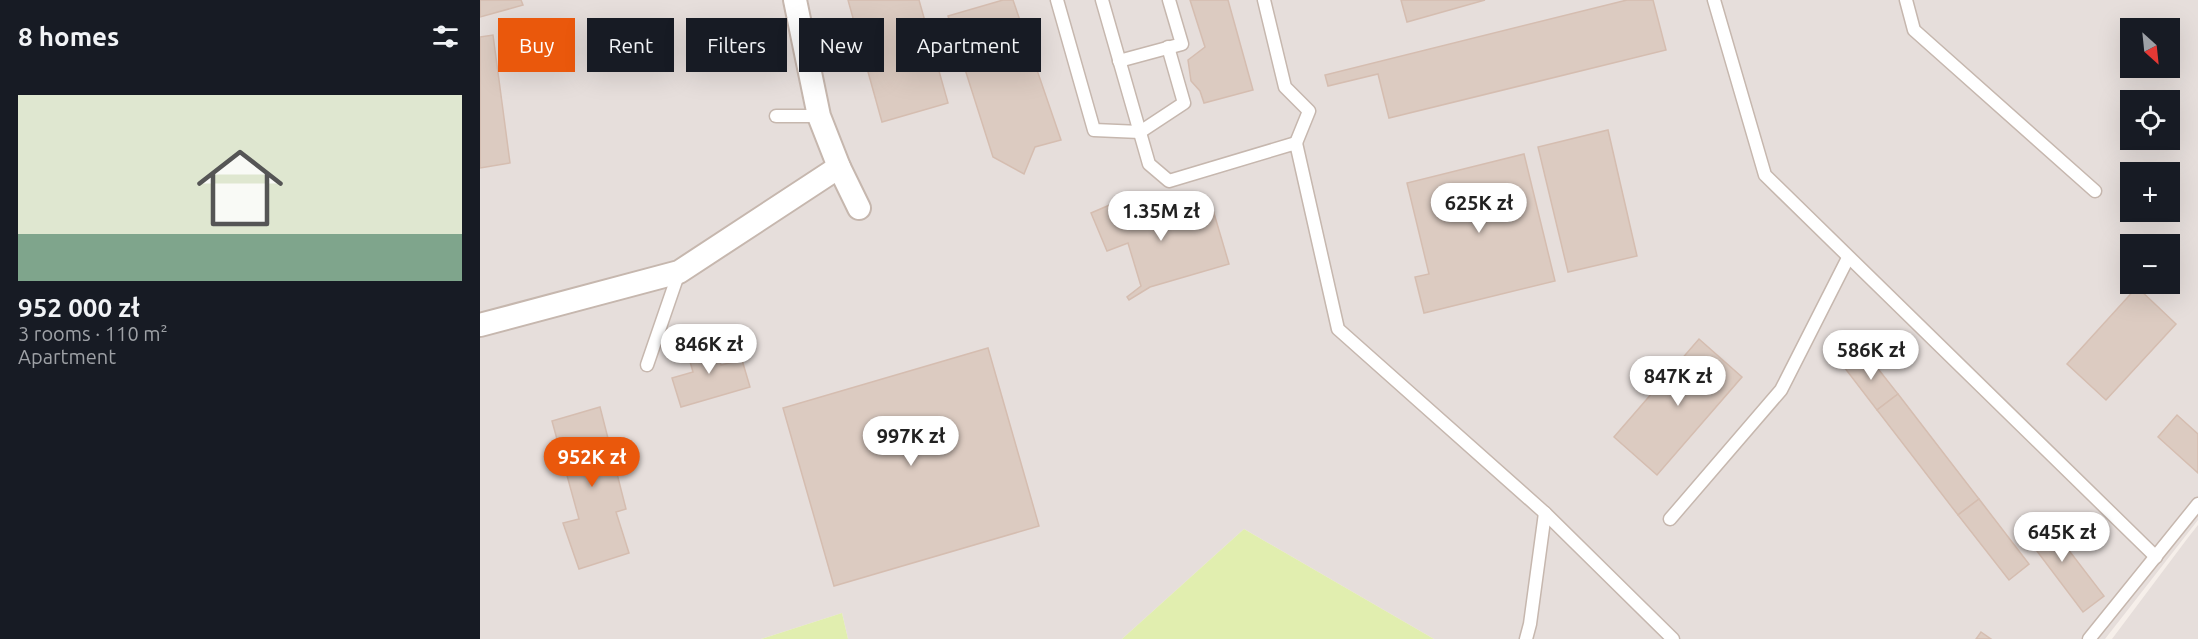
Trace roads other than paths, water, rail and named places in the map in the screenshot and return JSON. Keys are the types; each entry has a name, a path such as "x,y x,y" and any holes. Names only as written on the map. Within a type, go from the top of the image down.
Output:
{"street":[{"path":"795,0 819,116 839,167 859,208"},
{"path":"480,325 679,272 839,167"}],"lane":[{"path":"1057,0 1094,130 1140,132 1184,103 1168,47"},
{"path":"1102,0 1149,164 1169,182 1296,143"},
{"path":"1119,61 1182,44 1169,0"},
{"path":"1264,0 1285,87 1309,111 1296,143 1338,329 1545,513 1673,639"},
{"path":"1714,0 1765,175 2156,557"},
{"path":"1906,0 1914,30 2095,190"},
{"path":"776,116 819,116"},
{"path":"1670,519 1781,390 1848,258"},
{"path":"647,365 679,272"},
{"path":"2089,639 2198,504"},
{"path":"1526,639 1545,513"}]}
